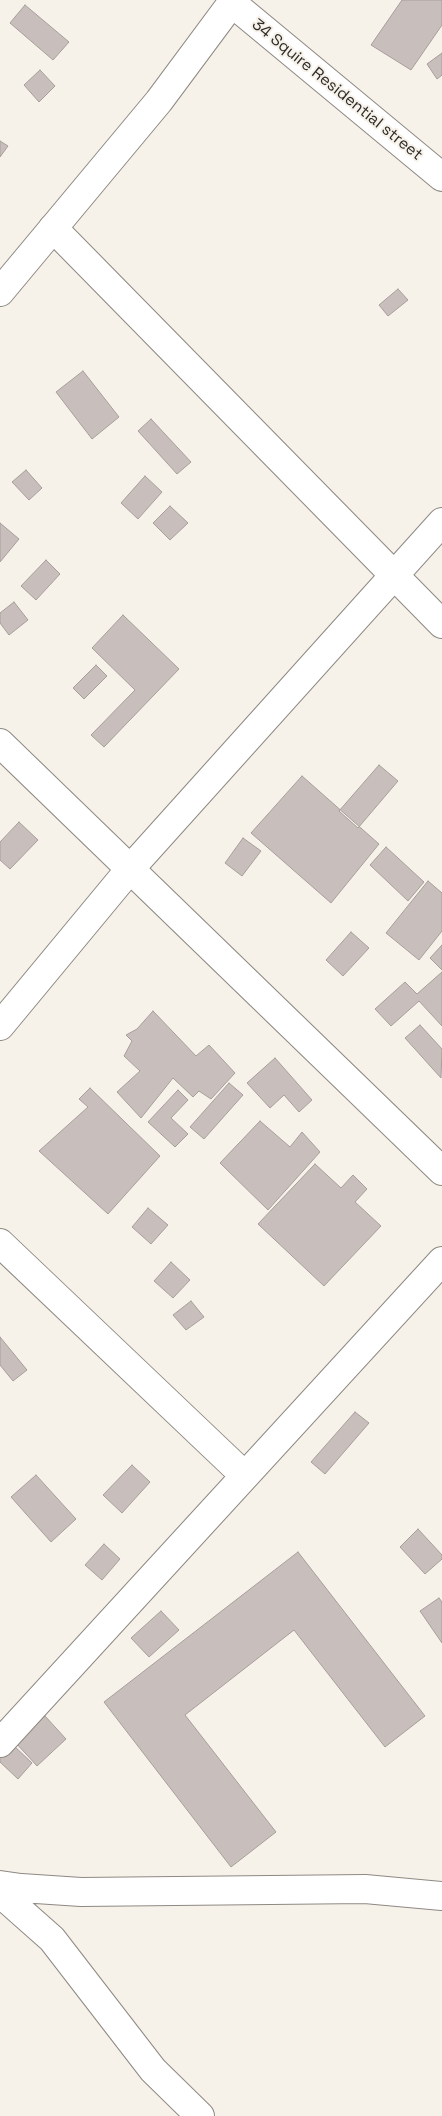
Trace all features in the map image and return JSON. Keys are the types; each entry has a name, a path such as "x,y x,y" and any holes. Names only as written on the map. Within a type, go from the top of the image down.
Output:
{"street":[{"name":"34 Squire Residential street","path":"231,1 442,176"},
{"path":"0,292 159,101 231,1"},
{"path":"53,228 442,624"},
{"path":"0,1026 130,869 442,522"},
{"path":"0,743 442,1171"},
{"path":"0,1243 244,1475"},
{"path":"0,1743 442,1261"},
{"path":"0,1885 81,1892 365,1889 442,1896"},
{"path":"0,1893 52,1938 153,2070 200,2116"}],"building":[{"path":"402,0 442,0 442,25 411,70 371,45"},
{"path":"25,5 69,42 53,60 10,23"},
{"path":"442,53 442,75 437,79 427,64"},
{"path":"40,70 55,86 39,102 24,85"},
{"path":"0,141 8,146 0,157"},
{"path":"398,289 408,300 388,316 379,305"},
{"path":"83,371 119,417 92,439 56,392"},
{"path":"151,419 191,462 177,474 138,431"},
{"path":"26,470 42,488 29,500 12,482"},
{"path":"145,476 162,492 138,519 121,503"},
{"path":"170,506 188,523 170,540 153,523"},
{"path":"0,523 19,539 0,562"},
{"path":"46,560 60,574 36,600 21,586"},
{"path":"14,602 28,620 9,635 0,623 0,613"},
{"path":"123,615 179,669 104,747 91,735 135,690 92,648"},
{"path":"96,665 107,676 84,699 73,688"},
{"path":"379,765 398,781 358,828 339,811"},
{"path":"302,776 379,844 331,903 251,833"},
{"path":"19,822 38,840 10,869 0,860 0,842"},
{"path":"243,838 261,851 242,876 225,863"},
{"path":"386,847 424,882 408,901 370,865"},
{"path":"428,881 442,893 442,931 419,960 386,933"},
{"path":"351,932 369,948 343,976 326,960"},
{"path":"442,945 442,970 430,958"},
{"path":"442,972 442,1026 419,1001 391,1026 375,1009 405,982 417,994"},
{"path":"153,1011 196,1056 209,1045 235,1073 211,1099 199,1091 193,1097 173,1078 141,1118 117,1092 140,1071 124,1056 132,1041 126,1035 137,1029"},
{"path":"420,1025 442,1049 441,1078 405,1038"},
{"path":"275,1058 312,1100 299,1112 284,1095 270,1108 247,1083"},
{"path":"229,1083 243,1095 204,1139 190,1127"},
{"path":"90,1088 160,1156 108,1214 39,1151 88,1107 79,1099"},
{"path":"178,1090 188,1100 171,1118 188,1134 175,1147 148,1122"},
{"path":"260,1121 290,1147 302,1132 320,1152 268,1210 220,1163"},
{"path":"315,1164 341,1188 353,1175 367,1189 355,1202 381,1226 324,1286 258,1224"},
{"path":"148,1208 168,1225 151,1244 132,1227"},
{"path":"171,1262 190,1280 173,1298 154,1281"},
{"path":"191,1301 204,1317 186,1330 173,1315"},
{"path":"0,1337 27,1370 13,1381 0,1365"},
{"path":"355,1412 369,1423 325,1474 311,1462"},
{"path":"132,1465 150,1482 122,1513 103,1495"},
{"path":"36,1475 76,1519 51,1542 11,1497"},
{"path":"418,1529 442,1555 442,1559 425,1574 400,1547"},
{"path":"104,1544 120,1559 102,1580 85,1565"},
{"path":"298,1552 425,1716 385,1747 294,1630 185,1715 276,1832 231,1867 104,1702"},
{"path":"439,1598 442,1602 442,1643 420,1611"},
{"path":"161,1611 179,1630 149,1657 131,1638"},
{"path":"45,1716 66,1739 37,1766 15,1742"},
{"path":"12,1744 32,1763 18,1779 0,1762 0,1758"}]}
